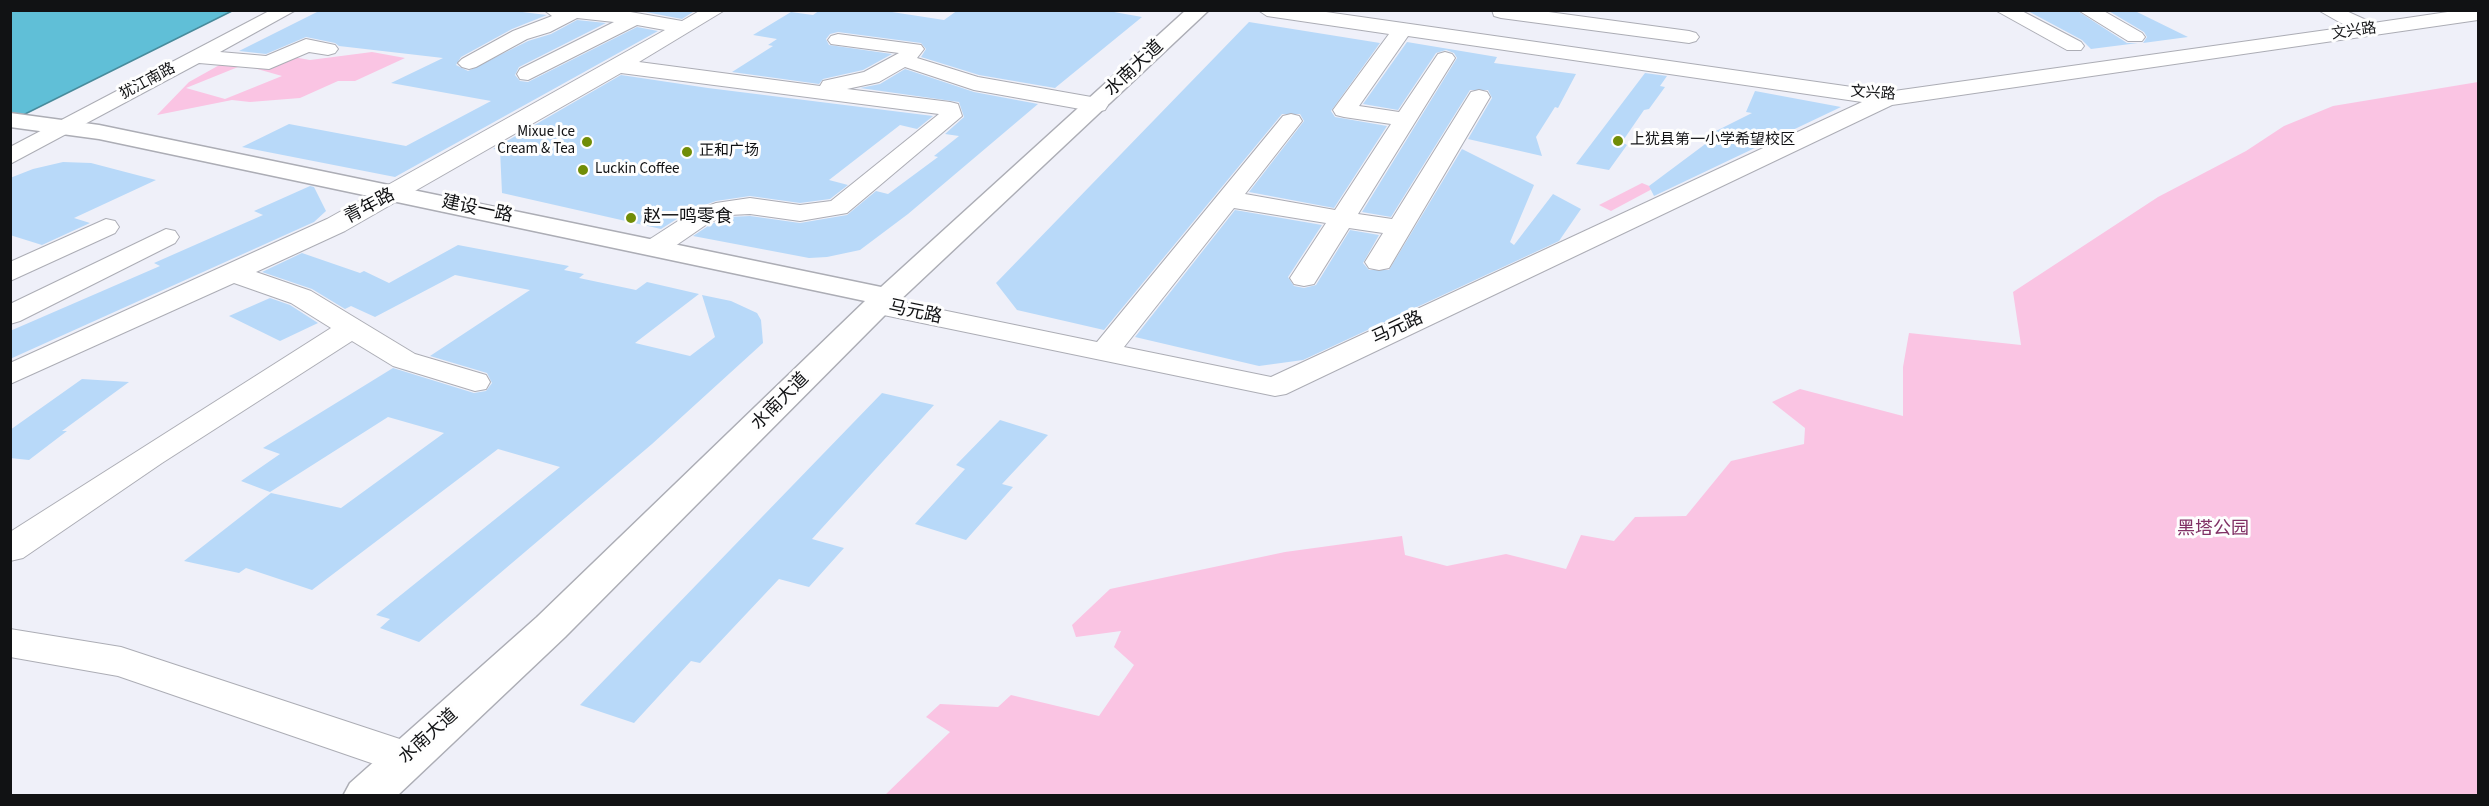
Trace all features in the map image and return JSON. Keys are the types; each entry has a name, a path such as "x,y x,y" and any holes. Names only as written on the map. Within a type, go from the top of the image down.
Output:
{"main road":[{"name":"水南大道","path":"366,795 551,627 880,304 1199,10"},
{"path":"10,120 391,196 880,304"},
{"path":"10,129 52,129"},
{"name":"建设一路","path":"391,196 656,247 880,304"}],"street":[{"name":"犹江南路","path":"10,157 52,129 287,10"},
{"path":"553,10 634,19 686,28"},
{"name":"青年路","path":"10,375 336,225 391,196 716,10"},
{"name":"文兴路","path":"1267,10 1367,17 1402,30 1887,99 2478,14"},
{"path":"2004,10 2074,46"},
{"path":"2087,10 2135,37"},
{"path":"2327,10 2372,30"},
{"path":"1497,11 1689,37"},
{"path":"469,63 520,35 543,28 574,12"},
{"path":"528,74 634,19"},
{"path":"1378,262 1397,228 1422,101 1402,30"},
{"path":"726,80 806,85 844,84 871,77 903,60 914,49 838,40"},
{"path":"196,56 269,63 306,45 328,49"},
{"path":"1304,278 1422,101 1445,58"},
{"path":"903,60 974,83 1097,105"},
{"path":"619,66 951,109 951,116 837,208 800,213 750,206 725,208 701,217 656,247"},
{"name":"马元路","path":"880,304 1275,387 1887,99"},
{"path":"1104,352 1291,121"},
{"path":"1229,199 1397,228"},
{"path":"10,273 106,226"},
{"path":"10,315 166,237"},
{"path":"233,273 301,297 404,360 475,382"},
{"path":"10,549 150,456 353,327"},
{"path":"10,643 120,662 405,758"}],"green space":[{"path":"372,52 405,58 355,81 338,81 300,98 250,102 232,100 157,115 189,82 223,63 293,57 310,60","holes":["243,65 282,76 225,99 186,88"]},
{"name":"黑塔公园","path":"2478,82 2478,795 885,795 950,732 926,717 940,704 998,707 1011,695 1099,716 1134,665 1114,647 1121,631 1076,637 1072,625 1110,589 1285,552 1402,536 1405,555 1447,566 1506,554 1566,569 1581,535 1614,541 1635,517 1686,516 1731,461 1804,444 1805,428 1772,402 1800,389 1903,416 1903,367 1909,333 2021,345 2013,292 2158,197 2246,151 2284,126 2333,106"},
{"path":"1642,183 1654,188 1611,211 1599,205"}],"water":[{"path":"11,11 232,11 11,121"}],"building":[{"path":"321,10 506,10 547,15 512,29 461,57 456,65 468,71 577,20 606,23 519,67 515,75 520,81 528,82 637,27 658,31 395,177 242,147 289,124 406,146 491,101 391,83 443,58 339,46 335,43 306,37 266,54 239,51"},
{"path":"635,10 696,10 682,19"},
{"path":"820,10 879,10 944,20 958,10 1103,10 1142,17 1055,88 979,75 921,57 926,49 921,43 838,32 830,34 826,39 829,45 892,54 863,70 823,79 819,84 732,72 773,46 768,45 777,39 753,35 791,12 813,15"},
{"path":"2026,10 2076,10 2127,43 2138,43 2091,49 2082,40"},
{"path":"2107,10 2133,10 2188,37 2143,43 2147,37 2144,32"},
{"path":"1249,22 1380,43 1331,111 1335,117 1387,126 1334,208 1249,192 1304,121 1300,114 1282,114 1104,330 1017,310 996,283"},
{"path":"1407,42 1497,57 1494,63 1576,74 1558,108 1555,107 1536,137 1542,156 1468,139 1492,98 1488,90 1470,90 1391,217 1362,212 1457,58 1454,53 1446,50 1436,53 1398,110 1363,104"},
{"path":"905,69 974,92 1038,104 908,214 860,250 827,257 809,258 693,236 711,224 729,217 750,216 800,223 847,215 876,191 888,194 938,157 934,156 959,136 945,134 964,117 959,102 860,88 880,84"},
{"path":"1645,73 1667,76 1660,86 1665,87 1649,109 1644,110 1622,142 1627,145 1609,170 1576,164"},
{"name":"正和广场","path":"621,75 933,116 917,129 900,125 829,180 848,185 830,199 800,203 750,196 716,201 691,210 661,229 502,193 500,150 493,149"},
{"path":"1755,91 1841,107 1654,196 1649,186 1708,142 1700,139 1752,113 1746,112"},
{"path":"1462,149 1534,185 1510,242 1514,245 1553,194 1581,209 1559,241 1303,360 1259,366 1135,337 1235,210 1322,225 1288,277 1294,286 1304,288 1316,285 1350,230 1379,235 1363,263 1369,270 1389,270"},
{"path":"63,162 91,163 156,180 74,218 90,223 42,245 10,235 10,178 33,169"},
{"path":"310,186 314,187 326,211 314,222 10,359 10,331 160,266 154,263 263,215 254,211"},
{"path":"458,245 569,266 564,270 584,274 579,278 636,290 647,282 699,294 635,343 690,356 715,337 702,295 731,301 757,313 761,320 763,343 652,444 419,642 380,628 390,619 376,615 560,467 498,449 312,590 246,568 239,573 184,561 271,493 341,508 444,433 388,417 270,492 241,481 280,454 263,448 393,368 474,393 486,391 492,383 487,373 430,356 530,290 455,275 375,317 351,306 345,309 312,289 262,272 302,253 360,273 364,271 389,283"},
{"path":"270,298 290,305 318,323 280,341 229,316"},
{"path":"82,379 129,382 62,431 67,431 29,460 10,458 10,430"},
{"path":"882,393 934,405 812,539 844,548 809,587 779,579 700,663 691,661 634,723 580,705"},
{"path":"1000,420 1048,435 1002,484 1013,487 966,540 915,524 965,469 956,465"}],"place":[{"name":"上犹县第一小学希望校区","path":"1618,141"},
{"name":"Mixue Ice Cream & Tea","path":"587,142"},
{"name":"正和广场","path":"687,152"},
{"name":"Luckin Coffee","path":"583,170"},
{"name":"赵一鸣零食","path":"631,218"}]}
